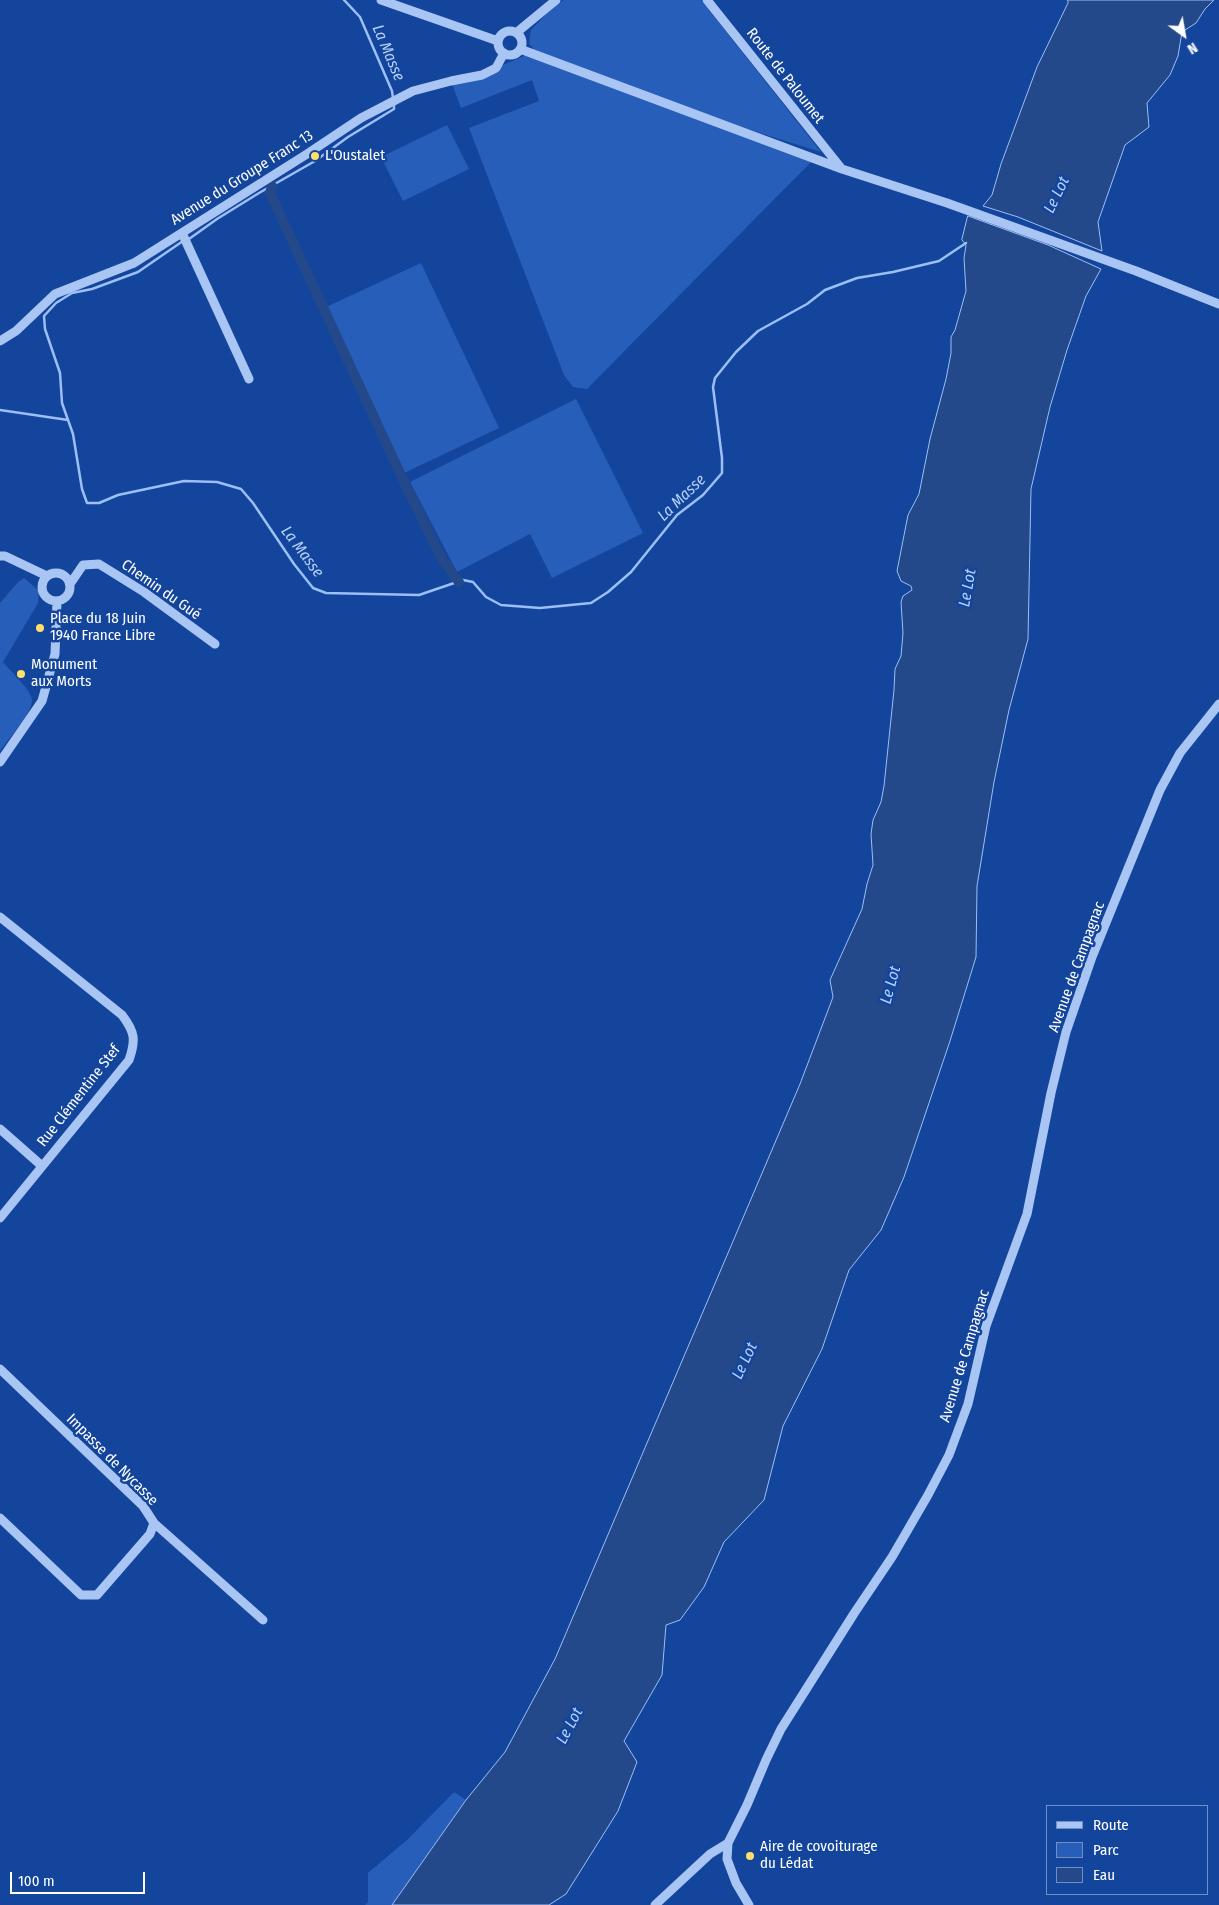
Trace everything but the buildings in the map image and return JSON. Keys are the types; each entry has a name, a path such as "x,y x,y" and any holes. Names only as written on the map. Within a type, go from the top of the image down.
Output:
{"street":[{"path":"380,0 498,42"},
{"path":"516,33 522,42 520,49 511,55 504,53 499,48 498,42 502,34 505,32 516,33 556,0"},
{"name":"Route de Paloumet","path":"707,0 842,169"},
{"path":"520,49 842,169 947,203 1136,271 1219,304"},
{"name":"Avenue du Groupe Franc 13","path":"0,341 16,331 55,294 134,263 361,118 413,91 482,75 496,68 504,53"},
{"path":"182,233 249,378"},
{"path":"0,556 5,556 47,576 59,573 68,579 70,584 69,590 63,599 52,600 44,594 42,583 47,576"},
{"name":"Chemin du Gué","path":"70,584 83,565 99,564 144,592 214,644"},
{"path":"0,762 42,701 55,654 57,601"},
{"name":"Avenue de Campagnac","path":"728,1843 748,1805 766,1760 782,1730 855,1612 892,1557 949,1455 968,1404 986,1326 1027,1214 1066,1032 1105,927 1160,790 1180,753 1219,704"},
{"name":"Rue Clémentine Stef","path":"0,917 122,1015 130,1026 134,1038 134,1047 129,1060 0,1218"},
{"path":"0,1129 42,1166"},
{"name":"Impasse de Nycasse","path":"0,1369 144,1506 154,1523 150,1534 97,1595 81,1595 0,1518"},
{"path":"154,1523 263,1620"},
{"path":"655,1905 710,1854 728,1843"},
{"path":"728,1843 727,1858 736,1883 749,1905"}],"green space":[{"path":"564,0 701,0 821,152 747,129 534,50 529,43 531,30 554,6"},
{"path":"531,53 814,159 587,389 573,387 564,375 469,128 539,101 532,80 461,108 451,81 496,68"},
{"path":"447,125 469,169 403,201 381,157"},
{"path":"421,263 499,428 402,474 324,308"},
{"path":"576,399 643,533 552,578 530,534 457,572 410,482"},
{"path":"24,578 39,591 38,603 3,662 28,691 32,700 24,719 0,751 0,603 18,582"},
{"path":"454,1792 466,1800 392,1905 365,1905 368,1902 368,1873 408,1839"}],"water":[{"name":"Le Lot","path":"1068,0 1214,0 1205,9 1196,23 1182,32 1178,56 1170,75 1147,103 1149,127 1125,145 1098,222 1102,251 1018,217 983,206 992,195 1001,164 1037,67"},
{"name":"Le Lot","path":"968,216 1048,245 1101,269 1086,296 1067,350 1050,407 1031,489 1028,639 1009,710 994,782 977,886 976,957 904,1177 881,1230 849,1270 822,1349 783,1426 764,1500 724,1542 704,1587 680,1620 666,1625 662,1675 624,1741 637,1762 618,1811 566,1894 549,1905 392,1905 466,1800 505,1752 555,1659 800,1084 833,997 830,980 862,909 873,865 871,834 873,820 881,802 884,786 895,669 901,656 903,633 901,602 903,596 912,590 911,586 901,581 897,571 908,515 919,494 930,439 946,379 951,353 951,337 955,330 966,291 964,258 966,245 962,240"}],"waterway":[{"name":"La Masse","path":"344,0 360,17 392,91 393,98"},
{"name":"La Masse","path":"189,239 217,219 315,161 348,137 394,109 394,103"},
{"path":"272,186 270,193 406,486 442,559 459,582"},
{"name":"La Masse","path":"183,241 138,272 92,289 72,293 56,303 44,316 45,329 60,373 62,403 73,434 82,489 87,503 99,503 118,495 184,481 217,482 241,489 313,588 326,593 419,595 463,580 473,582 486,597 501,605 540,608 591,603 608,592 631,572 677,515 703,495 722,473 722,458 713,387 715,378 736,352 758,331 807,304 825,290 857,278 939,261 966,243"},
{"path":"0,410 68,420"}],"place":[{"name":"L'Oustalet","path":"315,156"},
{"name":"Place du 18 Juin 1940 France Libre","path":"40,628"},
{"name":"Monument aux Morts","path":"21,674"},
{"name":"Aire de covoiturage du Lédat","path":"750,1856"}]}
